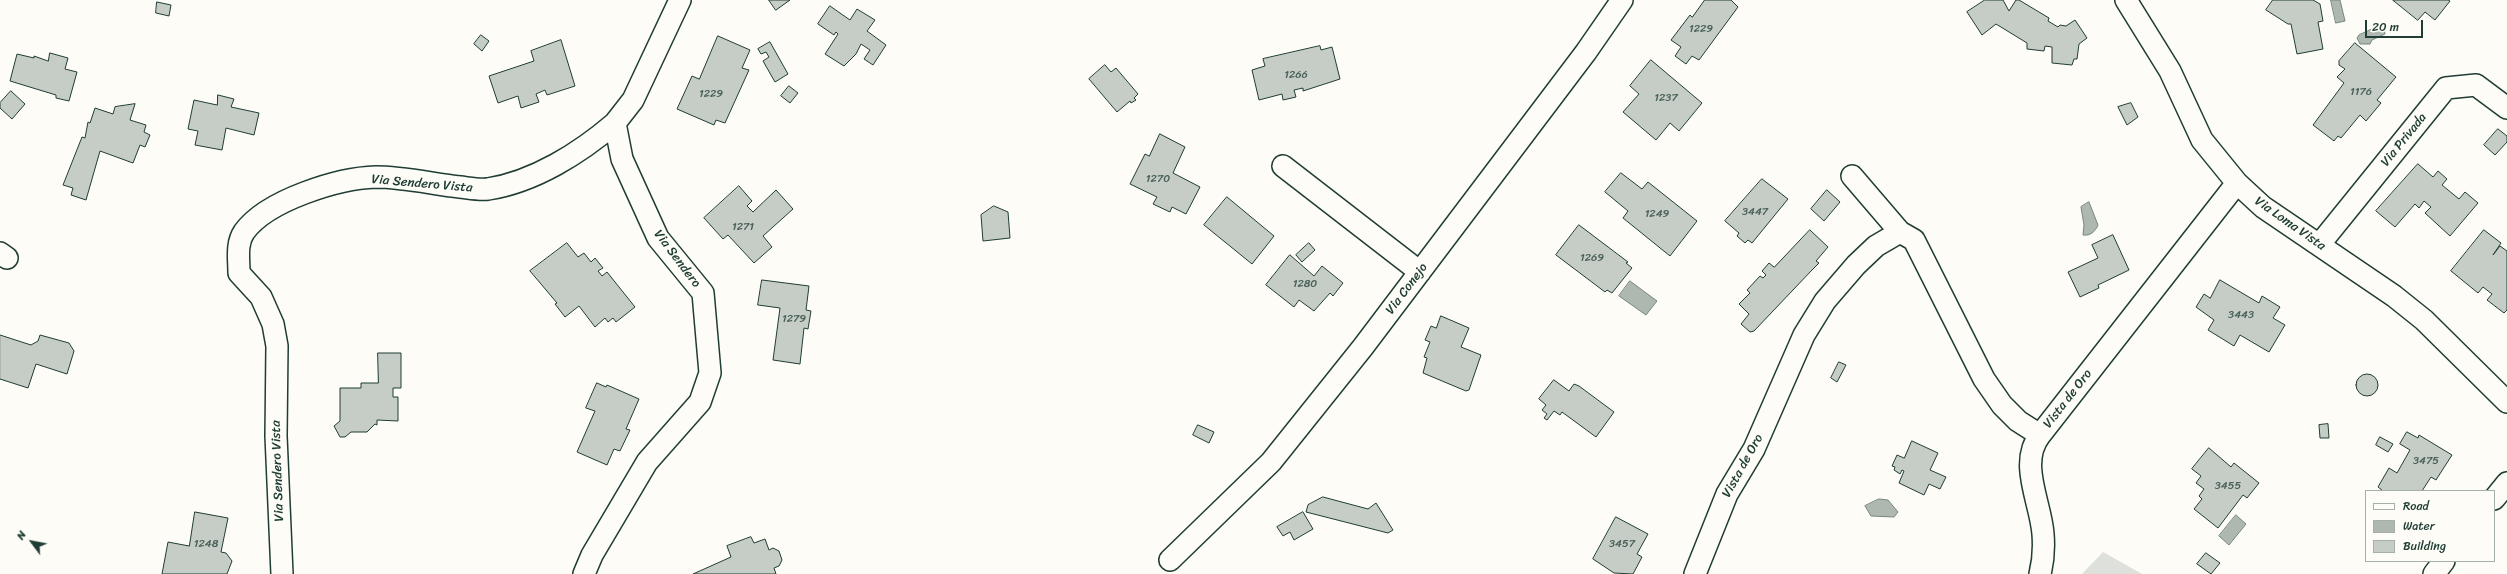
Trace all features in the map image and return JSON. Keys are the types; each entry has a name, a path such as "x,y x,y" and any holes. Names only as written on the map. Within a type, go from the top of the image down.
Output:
{"street":[{"path":"615,123 633,100 680,0"},
{"name":"Via Conejo","path":"1170,560 1271,462 1363,347 1420,272 1586,52 1622,0"},
{"name":"Via Loma Vista","path":"2126,0 2170,71 2202,140 2237,183 2263,207 2424,320 2507,402"},
{"name":"Via Privada","path":"2319,245 2446,88 2476,85 2507,108"},
{"name":"Via Sendero Vista","path":"282,574 276,436 277,346 273,324 261,297 239,273 239,246 244,232 256,220 294,197 323,186 376,177 486,190 523,180 591,144 615,123"},
{"name":"Via Sendero","path":"584,574 592,555 647,462 700,402 710,374 703,293 658,238 622,159 615,123"},
{"path":"1283,166 1420,272"},
{"name":"Vista de Oro","path":"1852,176 1900,232 1914,240 1984,379 2002,405 2018,421 2040,435 2237,183"},
{"name":"Vista de Oro","path":"1695,574 1727,494 1754,449 1804,335 1825,301 1856,265 1876,246 1900,232"},
{"path":"2040,435 2036,439 2029,469 2043,534 2040,574"},
{"path":"2495,498 2507,483"},
{"path":"2434,574 2443,562"}],"shaded area":[{"path":"2103,552 2142,574 2082,574"}],"water":[{"path":"2331,0 2340,0 2345,21 2336,23"},
{"path":"2379,26 2384,28 2385,34 2372,40 2370,44 2360,44 2357,38 2359,35"},
{"path":"2089,202 2098,225 2092,233 2083,235 2084,225 2081,207"},
{"path":"1630,281 1657,301 1646,315 1619,296"},
{"path":"1879,499 1888,500 1898,512 1894,517 1871,516 1865,506"},
{"path":"2236,515 2246,524 2229,545 2219,536"}],"building":[{"path":"769,0 790,0 776,10"},
{"path":"1705,0 1731,0 1738,7 1699,60 1692,56 1686,64 1675,56 1681,47 1671,40 1690,15 1692,17"},
{"path":"1985,0 2003,0 2009,11 2016,0 2019,0 2049,18 2048,21 2058,27 2060,25 2066,26 2075,20 2087,38 2079,44 2077,59 2074,59 2072,65 2052,63 2052,47 2045,46 2044,51 2027,49 2027,43 1996,24 1982,35 1967,12"},
{"path":"2273,0 2313,0 2320,4 2323,21 2318,22 2323,49 2297,54 2291,24 2288,24 2266,10"},
{"path":"2393,0 2450,1 2435,20 2425,12 2418,20"},
{"path":"157,2 171,5 169,16 156,13"},
{"path":"830,6 850,20 857,9 875,20 867,31 886,45 873,65 864,59 870,50 861,44 856,54 844,66 825,54 838,34 836,32 834,35 818,24"},
{"path":"481,35 489,41 482,51 474,44"},
{"path":"718,36 750,50 742,68 749,70 725,123 716,120 714,125 677,109 692,76 699,79"},
{"path":"561,40 575,86 547,95 545,90 536,94 539,102 521,108 518,96 498,103 489,76 534,61 531,51"},
{"path":"770,42 788,74 775,82 763,61 769,57 766,52 761,54 758,49"},
{"path":"2355,43 2396,77 2377,100 2381,103 2366,121 2360,115 2341,138 2338,136 2334,141 2313,125 2344,83 2337,77 2345,69 2339,65 2339,61"},
{"path":"1320,46 1321,50 1332,47 1340,79 1303,91 1303,88 1294,90 1296,97 1283,100 1282,94 1259,100 1252,70 1265,66 1263,59"},
{"path":"50,53 68,58 65,69 77,72 69,101 56,98 56,95 10,81 17,54 34,58 34,56 48,61"},
{"path":"1651,60 1702,103 1679,131 1670,123 1656,140 1623,112 1639,94 1630,86"},
{"path":"1105,65 1111,72 1116,68 1138,94 1134,98 1136,100 1131,103 1130,101 1117,112 1089,79"},
{"path":"789,86 798,93 790,103 781,96"},
{"path":"11,91 25,104 12,119 0,108 0,103"},
{"path":"218,95 234,99 231,107 259,113 254,135 226,128 222,150 195,145 198,131 188,129 194,100 217,105"},
{"path":"2131,103 2138,117 2127,125 2118,107"},
{"path":"135,104 130,120 146,125 144,132 150,135 145,147 140,145 133,163 100,151 86,200 71,195 73,188 63,185 82,137 85,138 88,122 90,123 95,108 113,114 115,107"},
{"path":"2498,129 2507,136 2507,142 2495,155 2484,145"},
{"path":"1160,134 1185,147 1173,173 1200,187 1186,214 1172,207 1170,212 1153,204 1157,197 1130,184 1145,154 1149,156"},
{"path":"2418,164 2433,177 2438,171 2447,179 2442,185 2459,199 2465,192 2478,203 2450,236 2425,213 2431,207 2424,201 2419,208 2415,204 2395,227 2376,211"},
{"path":"1621,173 1642,189 1648,182 1697,221 1670,256 1623,218 1628,211 1605,192"},
{"path":"1762,179 1788,199 1752,243 1748,240 1745,243 1737,236 1739,233 1725,221"},
{"path":"739,186 752,201 747,206 753,212 776,190 793,209 763,236 772,247 754,263 728,235 723,239 704,218"},
{"path":"1827,190 1840,202 1824,221 1811,209"},
{"path":"1227,197 1274,236 1252,264 1204,225"},
{"path":"994,206 1008,212 1010,238 983,241 981,215"},
{"path":"1579,225 1628,262 1626,263 1632,268 1612,293 1607,290 1605,292 1556,255"},
{"path":"1810,230 1828,247 1816,261 1819,263 1754,331 1750,332 1741,324 1749,314 1739,304 1750,293 1747,290 1760,276 1763,278 1766,275 1762,271 1769,263 1774,267"},
{"path":"2484,230 2501,243 2493,255 2500,246 2507,251 2507,310 2504,313 2487,300 2492,294 2483,287 2478,293 2451,271"},
{"path":"2113,235 2129,270 2098,285 2099,288 2080,297 2068,272 2098,258 2092,245"},
{"path":"567,243 578,257 584,253 591,262 595,258 603,268 598,271 602,276 607,272 635,307 616,322 613,318 608,322 605,318 595,327 579,306 565,317 555,304 557,303 530,271"},
{"path":"1309,243 1315,250 1302,262 1296,255"},
{"path":"1290,255 1314,276 1322,266 1343,283 1333,296 1330,293 1314,311 1299,300 1294,307 1266,285"},
{"path":"762,280 809,286 806,310 811,311 808,329 804,328 800,364 773,360 780,308 758,305"},
{"path":"2220,280 2259,303 2262,296 2280,307 2273,318 2285,325 2269,352 2240,335 2234,346 2208,330 2214,320 2196,307 2204,294 2210,298"},
{"path":"1441,316 1469,328 1461,347 1481,355 1469,390 1466,391 1423,373 1427,358 1424,357 1430,342 1425,340 1431,326 1436,328"},
{"path":"0,335 31,345 38,341 40,335 69,343 74,351 67,374 36,364 28,388 0,379"},
{"path":"378,353 401,353 401,388 393,388 393,397 398,397 398,421 377,420 377,425 375,424 367,432 351,432 345,437 340,437 334,426 340,421 340,388 361,388 361,383 378,383"},
{"path":"1839,362 1846,365 1837,382 1831,378"},
{"path":"2367,374 2375,377 2378,385 2375,393 2367,396 2359,393 2356,385 2359,377"},
{"path":"1554,380 1569,391 1574,384 1579,386 1614,412 1596,437 1562,412 1560,415 1554,411 1547,420 1544,418 1547,414 1542,410 1546,405 1539,399"},
{"path":"597,383 606,387 607,385 639,399 626,429 630,430 620,451 614,449 607,465 577,452 595,411 586,408"},
{"path":"2328,424 2329,438 2320,438 2319,425"},
{"path":"1198,425 1214,432 1209,443 1193,435"},
{"path":"2407,432 2418,438 2419,435 2452,455 2436,480 2431,477 2423,490 2382,490 2378,487 2389,468 2397,473 2410,450 2400,444"},
{"path":"2380,437 2393,444 2388,452 2376,445"},
{"path":"1912,441 1938,453 1930,470 1946,477 1940,489 1929,484 1924,495 1899,483 1904,471 1902,470 1900,474 1894,470 1895,467 1892,466 1897,455 1904,458"},
{"path":"2209,448 2231,467 2234,463 2259,483 2247,498 2243,495 2218,528 2194,509 2202,499 2199,496 2204,489 2196,483 2201,476 2192,469"},
{"path":"1323,497 1368,509 1376,503 1393,530 1388,533 1306,512 1308,505"},
{"path":"195,512 228,518 221,552 226,553 232,561 227,574 162,574 168,542 189,546"},
{"path":"1303,512 1313,529 1294,540 1290,532 1283,536 1277,527"},
{"path":"1616,517 1648,534 1637,554 1642,557 1633,574 1614,573 1593,559"},
{"path":"751,537 754,543 765,539 769,550 773,548 779,551 782,560 779,566 774,568 776,574 693,574 731,557 727,546"},
{"path":"2206,553 2220,563 2211,574 2197,564"}]}
